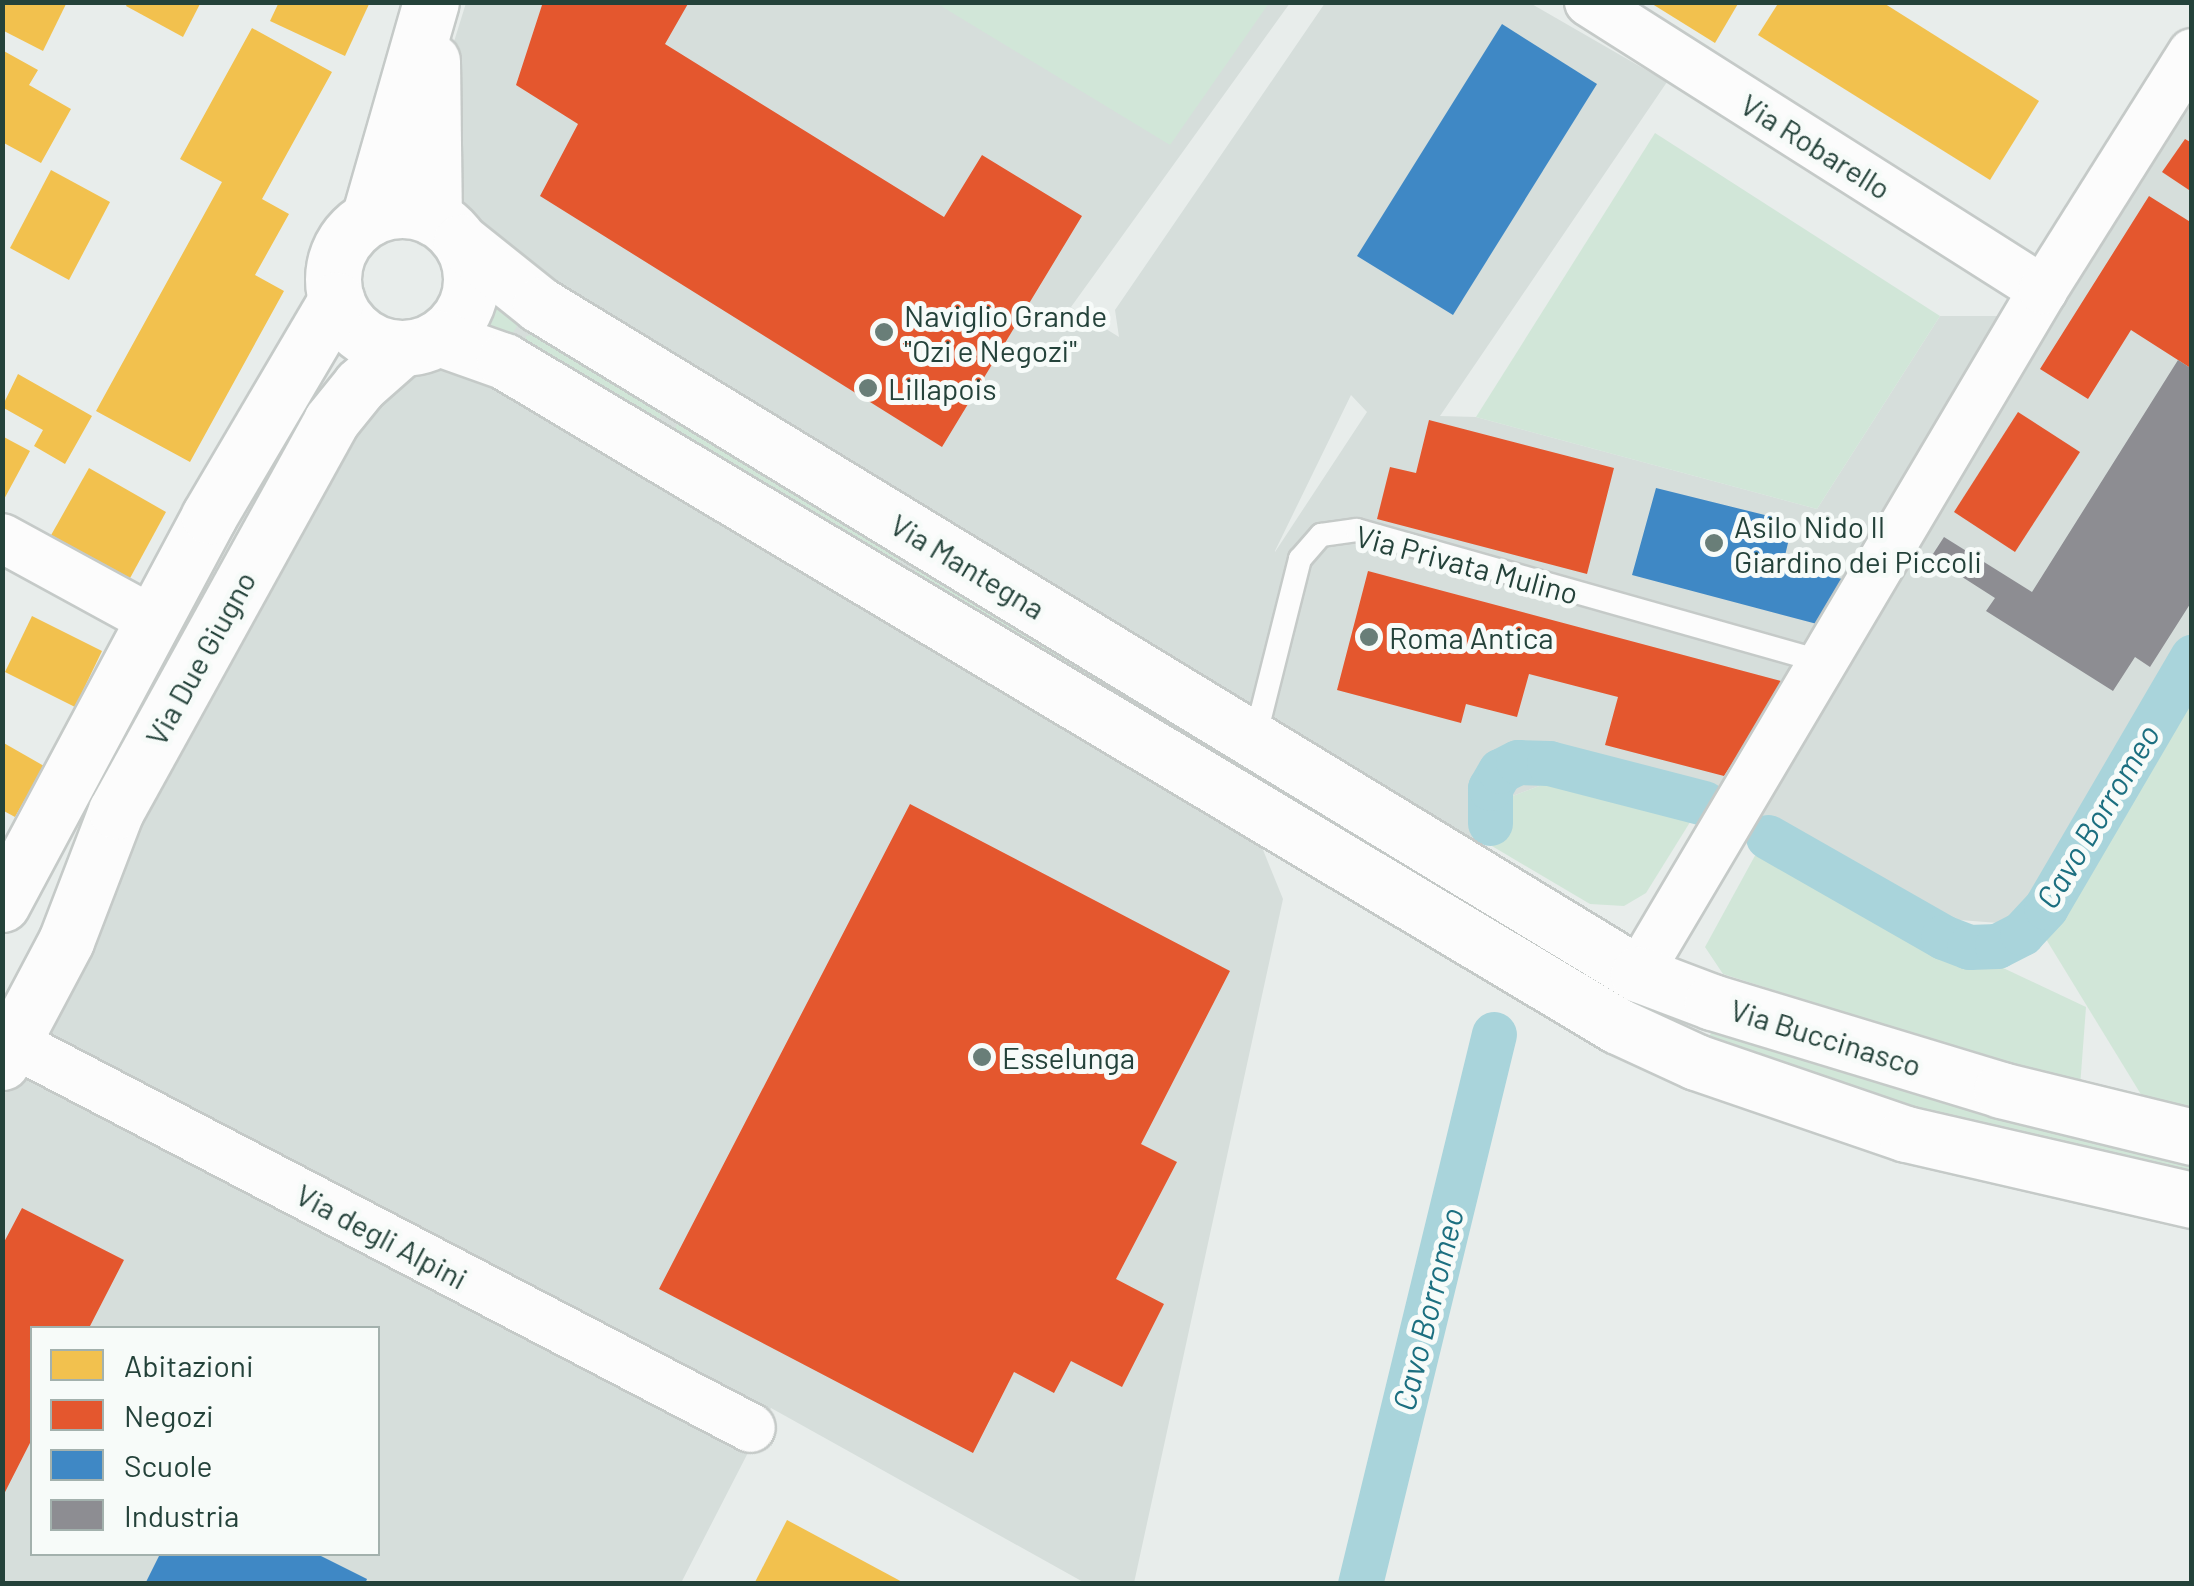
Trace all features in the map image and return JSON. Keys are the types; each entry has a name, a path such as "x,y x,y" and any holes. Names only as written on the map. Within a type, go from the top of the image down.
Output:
{"street":[{"path":"369,218 431,2"},
{"path":"420,344 458,320 470,297 470,268 447,230 431,2"},
{"name":"Via Robarello","path":"1589,2 2044,290"},
{"path":"1638,974 2044,290 2192,53"},
{"path":"447,230 407,210 369,218 349,234 336,259 336,300 351,326 363,337 473,348 520,371 1490,954 1618,1026 1696,1062 1906,1134 2192,1200"},
{"name":"Via Mantegna","path":"447,230 540,304 1482,881"},
{"name":"Via Due Giugno","path":"5,893 209,516 336,300"},
{"name":"Via Due Giugno","path":"40,992 66,941 116,811 331,420 360,385 420,344"},
{"path":"2,538 154,621"},
{"name":"Via Buccinasco","path":"1482,881 1638,974 1712,1002 2000,1090 2192,1137"},
{"name":"Via degli Alpini","path":"40,992 8,1052 751,1428"}],"lane":[{"name":"Via Privata Mulino","path":"1255,742 1300,558 1321,534 1357,530 1824,662"}],"shaded area":[{"path":"466,3 1290,3 1071,307 1119,337 1115,310 1325,3 1530,3 1667,82 1440,416 1476,417 1817,509 1940,316 2045,316 2191,83 2191,678 2038,926 1908,916 1780,848 1563,777 1478,809 1473,884 1212,724 1283,899 1134,1583 1085,1583 771,1408 681,1583 3,1583 2,1099 385,350 435,344 466,308 474,249 456,201 443,77","holes":["1351,395 1367,412 1275,552"]}],"green space":[{"path":"936,3 1269,3 1170,145"},
{"path":"1655,133 1940,316 1817,509 1476,417"},
{"path":"476,286 518,325 512,334 459,324"},
{"path":"532,335 662,414 656,423 526,346 526,336"},
{"path":"678,423 901,558 894,568 672,433"},
{"path":"918,567 1235,757 1228,768 911,578"},
{"path":"2191,678 2191,1110 2145,1101 2038,926"},
{"path":"1563,777 1692,819 1646,893 1624,906 1590,904 1475,836 1478,809"},
{"path":"1757,852 2086,1007 2080,1087 1723,974 1705,947"},
{"path":"1713,1025 2191,1154 2191,1178 1974,1130 1709,1039"}],"building: Abitazioni":[{"path":"2,2 67,2 43,51 2,30"},
{"path":"128,2 201,2 183,37 126,6"},
{"path":"279,2 370,2 345,56 270,21"},
{"path":"1649,2 1739,2 1715,43"},
{"path":"1779,2 1882,2 2039,101 1990,180 1758,35"},
{"path":"252,28 332,72 262,199 289,214 255,275 284,291 190,462 96,411 222,182 180,159"},
{"path":"2,50 38,70 29,85 71,109 41,163 2,142"},
{"path":"51,170 110,202 69,280 10,248"},
{"path":"18,374 92,416 65,464 34,446 43,430 2,407"},
{"path":"2,436 30,451 2,503"},
{"path":"89,468 166,512 129,580 50,537"},
{"path":"32,616 102,651 75,707 5,672"},
{"path":"2,742 44,766 15,817 2,810"},
{"path":"787,1520 906,1584 754,1584"}],"building: Negozi":[{"name":"Naviglio Grande \"Ozi e Negozi\"","path":"543,2 689,2 665,44 944,217 982,155 1082,216 942,447 540,196 578,124 516,85"},
{"path":"2185,139 2192,143 2192,192 2162,172"},
{"path":"2149,196 2192,223 2192,369 2131,330 2088,399 2040,369"},
{"path":"2018,412 2080,452 2015,552 1954,512"},
{"path":"1429,420 1614,468 1587,574 1377,519 1390,467 1416,473"},
{"path":"1368,571 1785,682 1724,776 1605,745 1618,697 1529,674 1517,717 1466,704 1461,723 1337,690"},
{"name":"Esselunga","path":"910,804 1230,971 1141,1144 1177,1162 1116,1279 1164,1304 1122,1387 1071,1361 1054,1393 1014,1372 973,1453 659,1289"},
{"path":"22,1208 124,1260 90,1326 30,1326 30,1443 2,1498 2,1246"}],"building: Scuole":[{"path":"1502,24 1597,84 1453,315 1357,256"},
{"name":"Asilo Nido Il Giardino dei Piccoli","path":"1656,488 1793,522 1783,564 1846,580 1817,624 1632,575"},
{"path":"159,1556 321,1556 367,1579 365,1584 145,1584"}],"building: Industria":[{"path":"2178,360 2192,369 2192,601 2150,667 2135,657 2113,691 1986,611 1995,598 1931,557 1944,537 2032,592"}],"waterway":[{"name":"Cavo Borromeo","path":"1768,837 1943,937 1969,947 1997,946 2022,933 2046,907 2192,657"},
{"name":"Cavo Borromeo","path":"1490,823 1490,788 1500,771 1518,762 1549,763 1704,803"},
{"name":"Cavo Borromeo","path":"1360,1584 1494,1034"}],"place":[{"name":"Naviglio Grande \"Ozi e Negozi\"","path":"884,332"},
{"name":"Lillapois","path":"868,388"},
{"name":"Asilo Nido Il Giardino dei Piccoli","path":"1714,543"},
{"name":"Roma Antica","path":"1369,637"},
{"name":"Esselunga","path":"982,1057"}]}
